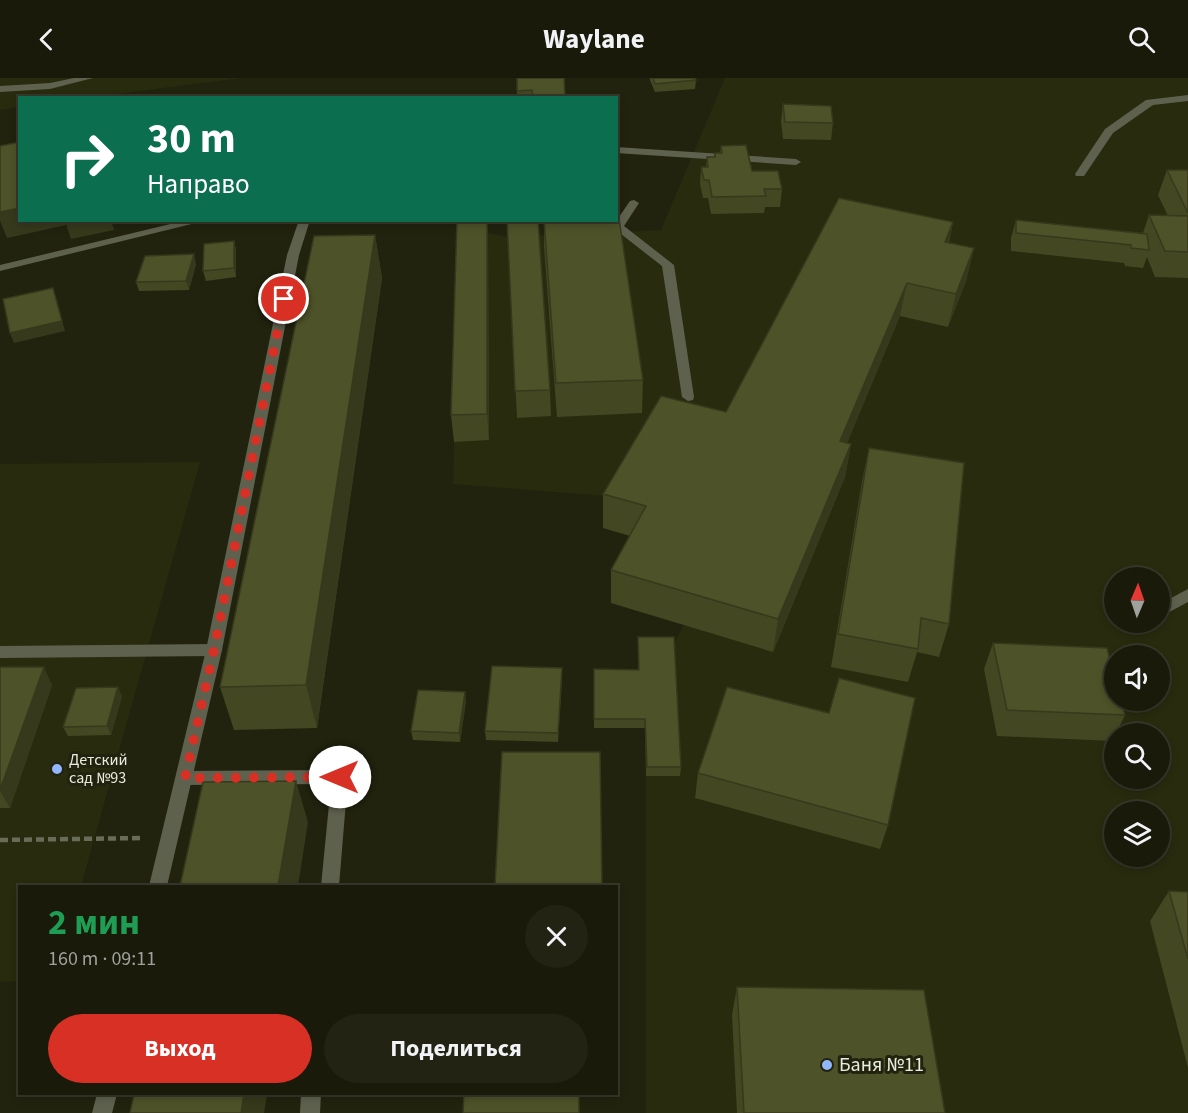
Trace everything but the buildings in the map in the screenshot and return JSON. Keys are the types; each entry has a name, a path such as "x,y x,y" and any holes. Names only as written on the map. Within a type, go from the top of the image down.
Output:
{"street":[{"path":"0,89 50,86 88,78"},
{"path":"1080,174 1108,131 1150,102 1188,98"},
{"path":"618,150 796,162"},
{"path":"618,221 634,203"},
{"path":"0,268 195,222"},
{"path":"158,885 214,650 293,255 304,222"},
{"path":"617,222 613,227 668,265 688,397"},
{"path":"1170,605 1188,595"},
{"path":"0,652 214,650"},
{"path":"185,778 340,777 330,885"},
{"path":"102,1113 107,1095"},
{"path":"310,1113 312,1095"}],"path":[{"path":"0,840 171,837"}],"shaded area":[{"path":"0,78 241,78 101,96 18,96 18,107 0,110"},
{"path":"725,78 1188,78 1188,1113 646,1113 646,776 680,776 673,646 684,625 611,603 644,540 603,528 620,497 453,484 459,234 488,233 508,237 661,230"},
{"name":"Детский сад №93","path":"200,462 81,885 18,885 18,981 0,982 0,464"}],"place":[{"name":"Детский сад №93","path":"57,769"},
{"name":"Баня №11","path":"827,1065"}],"route":[{"path":"284,299 252,450 214,650 185,778 340,777"}]}
